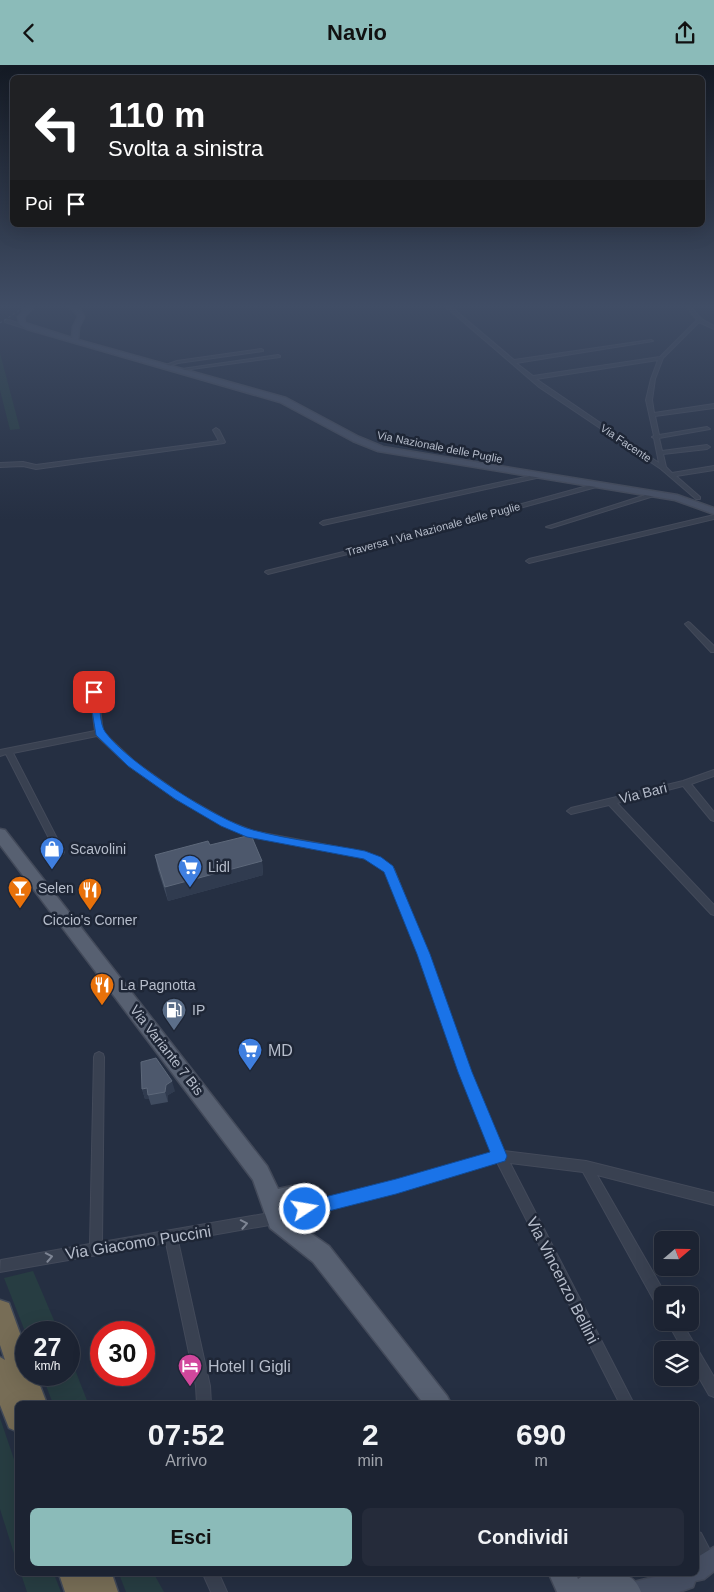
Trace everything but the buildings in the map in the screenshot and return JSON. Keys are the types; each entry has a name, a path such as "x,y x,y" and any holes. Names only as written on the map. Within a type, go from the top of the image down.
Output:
{"highway":[{"path":"0,1312 33,1401"},
{"path":"0,1370 15,1411"},
{"path":"74,1576 80,1592"},
{"path":"99,1576 104,1592"}],"main road":[{"name":"Via Nazionale delle Puglie","path":"202,377 288,402 356,439 381,449 699,501 714,511"},
{"name":"Via Variante 7 Bis","path":"0,834 260,1173 271,1197 277,1217"},
{"name":"Via Variante 7 Bis","path":"260,1173 301,1206"},
{"path":"277,1217 294,1225 301,1221 301,1206"},
{"path":"301,1206 321,1254"},
{"path":"277,1217 321,1254 437,1401"},
{"path":"563,1576 570,1592"},
{"path":"633,1592 647,1591 687,1576"}],"street":[{"path":"532,378 537,377"},
{"path":"654,377 649,400 663,469"},
{"name":"Via Facente","path":"532,378 663,469 699,501"},
{"path":"651,415 714,406"},
{"path":"655,437 707,429"},
{"path":"0,465 23,464 36,467 222,442 216,430"},
{"path":"659,453 707,447"},
{"path":"671,475 714,468"},
{"path":"323,523 539,476"},
{"name":"Traversa I Via Nazionale delle Puglie","path":"268,572 390,542 598,485"},
{"path":"549,527 655,494"},
{"path":"681,499 699,501"},
{"path":"529,561 714,517"},
{"path":"688,624 714,650"},
{"path":"60,852 4,752 99,733 94,692 98,691"},
{"name":"Via Vincenzo Bellini","path":"99,733 132,764 179,797 225,823 251,834 365,855 389,869 423,954 465,1072 500,1156 625,1401"},
{"name":"Via Bari","path":"571,811 685,783 714,773"},
{"path":"685,783 714,818"},
{"path":"611,801 713,910"},
{"path":"96,1248 99,1057"},
{"path":"301,1206 396,1187 500,1156 586,1167 714,1199"},
{"path":"586,1167 654,1287"},
{"name":"Via Giacomo Puccini","path":"1,1266 96,1248 172,1238 277,1217"},
{"path":"172,1238 203,1386 204,1401"},
{"path":"680,1331 714,1391"},
{"path":"212,1576 219,1592"}],"green space":[{"path":"0,377 6,377 20,429 10,430 0,390"},
{"path":"33,1271 54,1321 21,1321 4,1278"},
{"path":"80,1382 87,1401 52,1401 46,1386 80,1386"},
{"path":"0,1418 15,1462 15,1557 0,1509"},
{"path":"22,1576 55,1576 61,1592 27,1592"},
{"path":"120,1576 155,1576 164,1592 126,1592"}],"place":[{"name":"Scavolini","path":"52,870"},
{"name":"Lidl","path":"190,888"},
{"name":"Selen","path":"20,909"},
{"name":"Ciccio's Corner","path":"90,911"},
{"name":"La Pagnotta","path":"102,1006"},
{"name":"IP","path":"174,1031"},
{"name":"MD","path":"250,1071"},
{"name":"Hotel I Gigli","path":"190,1387"}],"route":[{"path":"94,692 99,733 132,764 179,797 204,809 225,823 251,834 365,855 389,869 396,886 423,954 465,1072 500,1156 396,1187 305,1209"}]}
